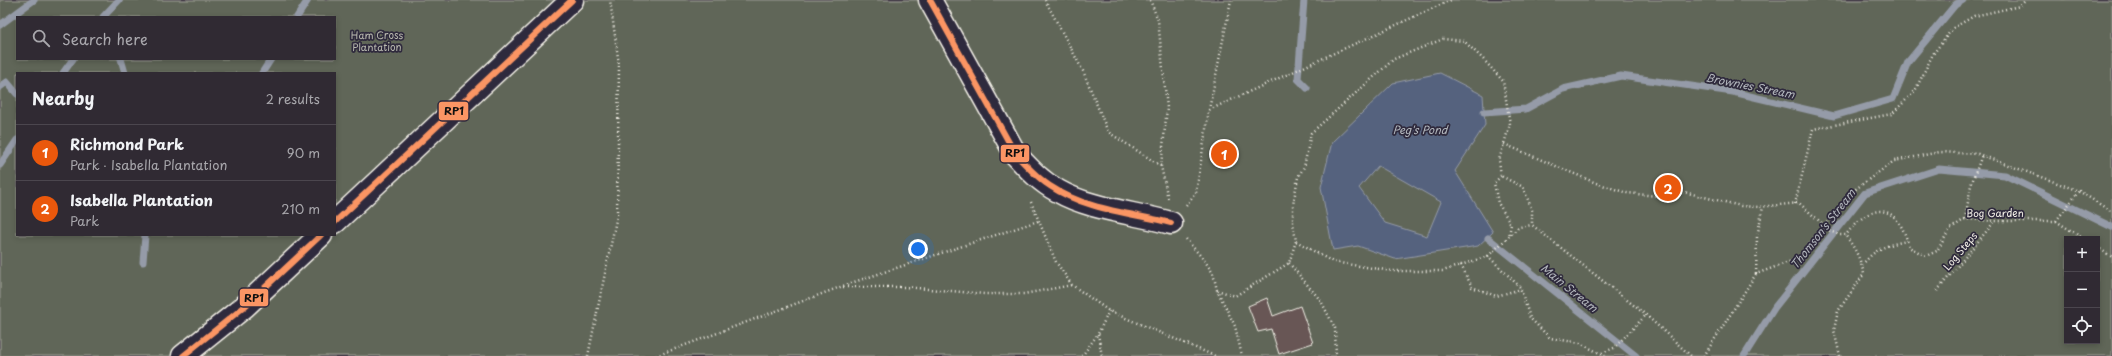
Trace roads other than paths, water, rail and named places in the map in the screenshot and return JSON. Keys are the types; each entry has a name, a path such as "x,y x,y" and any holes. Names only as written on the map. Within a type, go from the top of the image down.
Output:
{"street":[{"path":"336,221 572,0"},
{"path":"930,0 1016,155 1034,174 1058,191 1076,200 1171,224"},
{"path":"183,356 244,307 320,236"}],"water":[{"name":"Peg's Pond","path":"1440,73 1483,95 1485,125 1455,171 1493,232 1478,246 1395,259 1358,246 1333,250 1321,187 1332,142 1393,83","holes":["1378,166 1441,202 1427,236 1385,223 1359,188"]}],"waterway":[{"path":"0,25 34,0"},
{"path":"104,16 119,0"},
{"path":"298,16 308,0"},
{"path":"1304,0 1298,79 1307,88"},
{"name":"Brownies Stream","path":"1484,112 1526,109 1563,89 1621,76 1733,92 1834,116 1893,99 1908,62 1955,5 1963,0"},
{"path":"64,72 72,60"},
{"path":"121,60 125,72"},
{"path":"263,72 270,60"},
{"path":"0,87 7,82 16,93"},
{"path":"0,165 16,141"},
{"name":"Thomson's Stream","path":"1744,356 1775,307 1865,193 1939,169 2005,175 2112,227"},
{"path":"143,262 145,236"},
{"name":"Main Stream","path":"1488,238 1636,356"}],"place":[{"name":"Richmond Park","path":"1224,154"},
{"name":"Isabella Plantation","path":"1668,188"}],"park label":[{"name":"Ham Cross Plantation","path":"377,40"}]}
